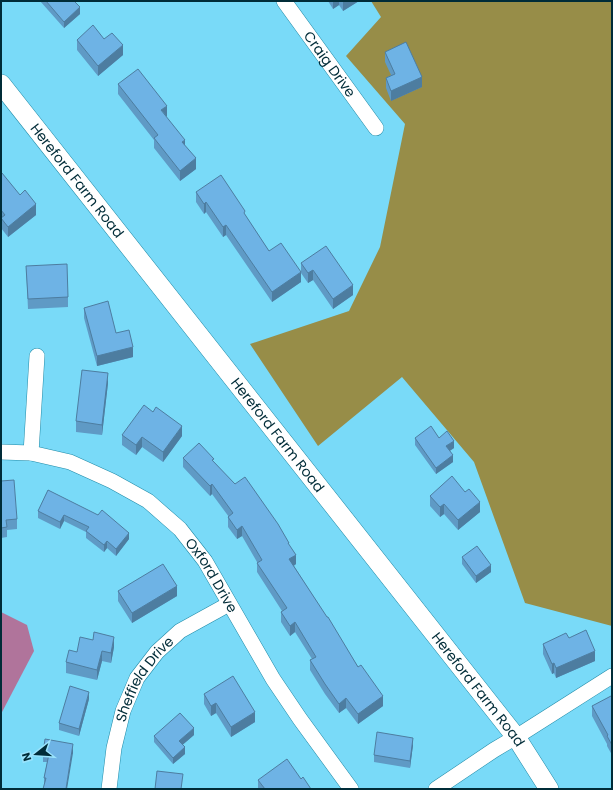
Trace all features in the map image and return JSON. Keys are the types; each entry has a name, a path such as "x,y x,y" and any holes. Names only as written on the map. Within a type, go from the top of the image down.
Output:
{"street":[{"name":"Craig Drive","path":"284,1 376,128"},
{"name":"Hereford Farm Road","path":"1,84 516,737 549,789"},
{"path":"31,453 37,356"},
{"name":"Oxford Drive","path":"1,452 31,453 70,462 112,481 148,501 180,530 205,561 273,679 351,789"},
{"name":"Sheffield Drive","path":"109,789 114,748 123,711 137,678 157,652 180,631 229,604"},
{"path":"436,789 494,750 612,676"}],"shaded area":[{"path":"371,1 612,1 612,626 525,603 474,462 402,377 318,446 250,344 349,311 380,247 405,124 346,56 381,17"},
{"path":"1,612 27,625 34,651 1,714"}],"building":[{"path":"46,1 74,1 80,7 64,22"},
{"path":"93,25 104,39 112,33 123,45 98,66 77,40"},
{"path":"406,42 422,77 391,91 386,78 395,74 385,52"},
{"path":"138,69 167,106 161,110 185,140 182,142 196,158 180,171 154,138 158,135 118,84"},
{"path":"2,173 20,195 25,190 36,204 8,227 1,218 5,215 1,210"},
{"path":"221,175 269,251 281,243 301,272 272,292 226,225 223,227 206,202 204,204 196,192"},
{"path":"326,246 353,285 333,299 313,270 308,273 301,263"},
{"path":"67,264 68,297 28,299 26,266"},
{"path":"108,301 116,333 129,330 133,347 97,356 84,308"},
{"path":"82,370 108,373 102,425 76,421"},
{"path":"144,405 153,412 156,407 182,426 163,452 142,437 136,445 122,435"},
{"path":"431,426 439,438 447,431 454,441 446,446 453,455 436,468 415,438"},
{"path":"199,443 214,459 212,460 235,484 245,477 278,524 296,555 289,559 328,617 358,667 361,665 383,696 358,714 346,698 339,704 310,660 316,657 295,622 290,626 281,612 287,608 257,563 262,560 242,526 237,530 228,517 233,513 212,484 210,486 183,458"},
{"path":"452,476 465,492 469,489 480,502 458,520 444,504 440,507 430,496"},
{"path":"14,480 17,519 6,520 7,527 1,528 1,481"},
{"path":"48,490 98,515 102,510 129,533 116,549 107,541 104,545 86,531 89,527 64,515 60,522 38,511"},
{"path":"477,546 491,565 476,576 462,557"},
{"path":"163,564 177,586 132,613 118,591"},
{"path":"586,630 595,651 556,668 554,663 552,664 543,644 566,633 569,638"},
{"path":"94,632 114,637 111,653 102,651 97,670 66,662 69,650 77,652 80,637 93,640"},
{"path":"233,676 255,712 231,727 216,703 211,706 204,694"},
{"path":"70,686 89,692 79,729 59,723"},
{"path":"611,696 612,697 612,745 592,706"},
{"path":"180,713 194,728 179,741 185,747 173,758 154,736"},
{"path":"377,732 413,738 410,761 374,755"},
{"path":"45,739 73,744 66,789 43,789 49,754 43,753"},
{"path":"287,759 301,779 303,777 311,789 265,789 258,780"},
{"path":"157,771 183,774 181,789 155,789"}]}
